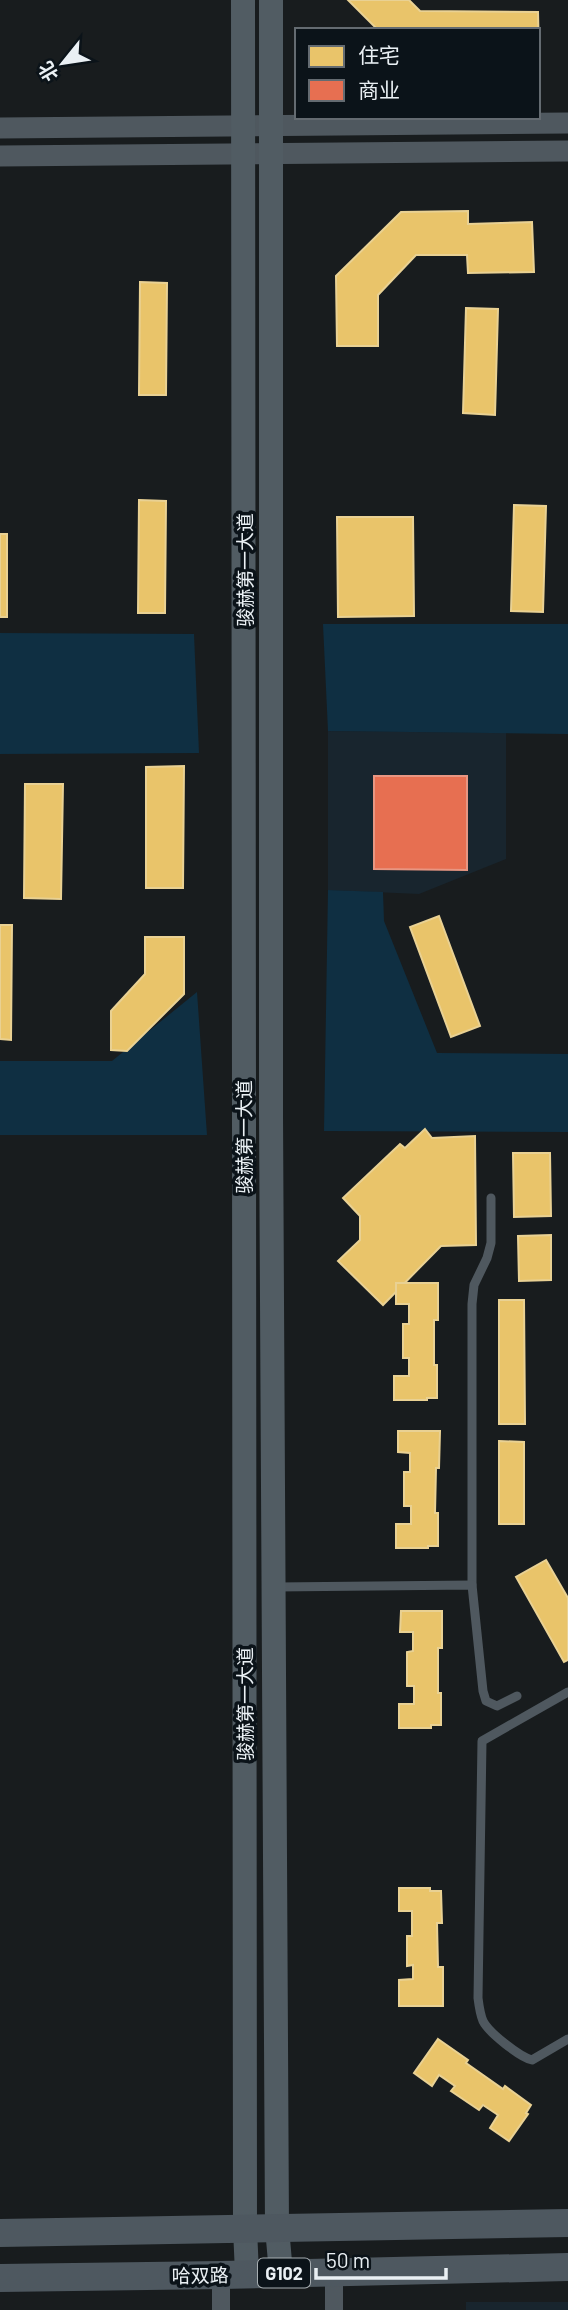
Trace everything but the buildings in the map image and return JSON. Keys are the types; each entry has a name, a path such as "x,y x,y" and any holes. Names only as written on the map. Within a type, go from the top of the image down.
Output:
{"highway":[{"path":"0,2233 568,2223"},
{"name":"哈双路","path":"0,2278 568,2267"}],"main road":[{"name":"骏赫第一大道","path":"234,2274 245,2229 243,0"},
{"name":"骏赫第一大道","path":"271,0 271,1115 277,2228 281,2273"}],"street":[{"path":"0,128 568,123"},
{"path":"0,156 568,151"},
{"path":"334,2272 334,2310"},
{"path":"221,2310 234,2274"}],"lane":[{"path":"491,1198 491,1243 474,1285 472,1304 472,1585 486,1701 497,1706 517,1696"},
{"path":"274,1587 472,1585"},
{"path":"568,1692 482,1741 478,1998 487,2027 524,2058 532,2060 568,2039"}],"shaded area":[{"path":"323,624 568,624 568,734 328,731"},
{"path":"0,633 194,634 199,753 0,754"},
{"path":"328,731 506,733 506,859 419,894 328,890"},
{"path":"328,890 383,892 384,921 437,1053 568,1054 568,1132 324,1131"},
{"path":"197,992 207,1135 0,1135 0,1061 112,1061"},
{"path":"466,2302 568,2302 568,2310 466,2310"}]}
